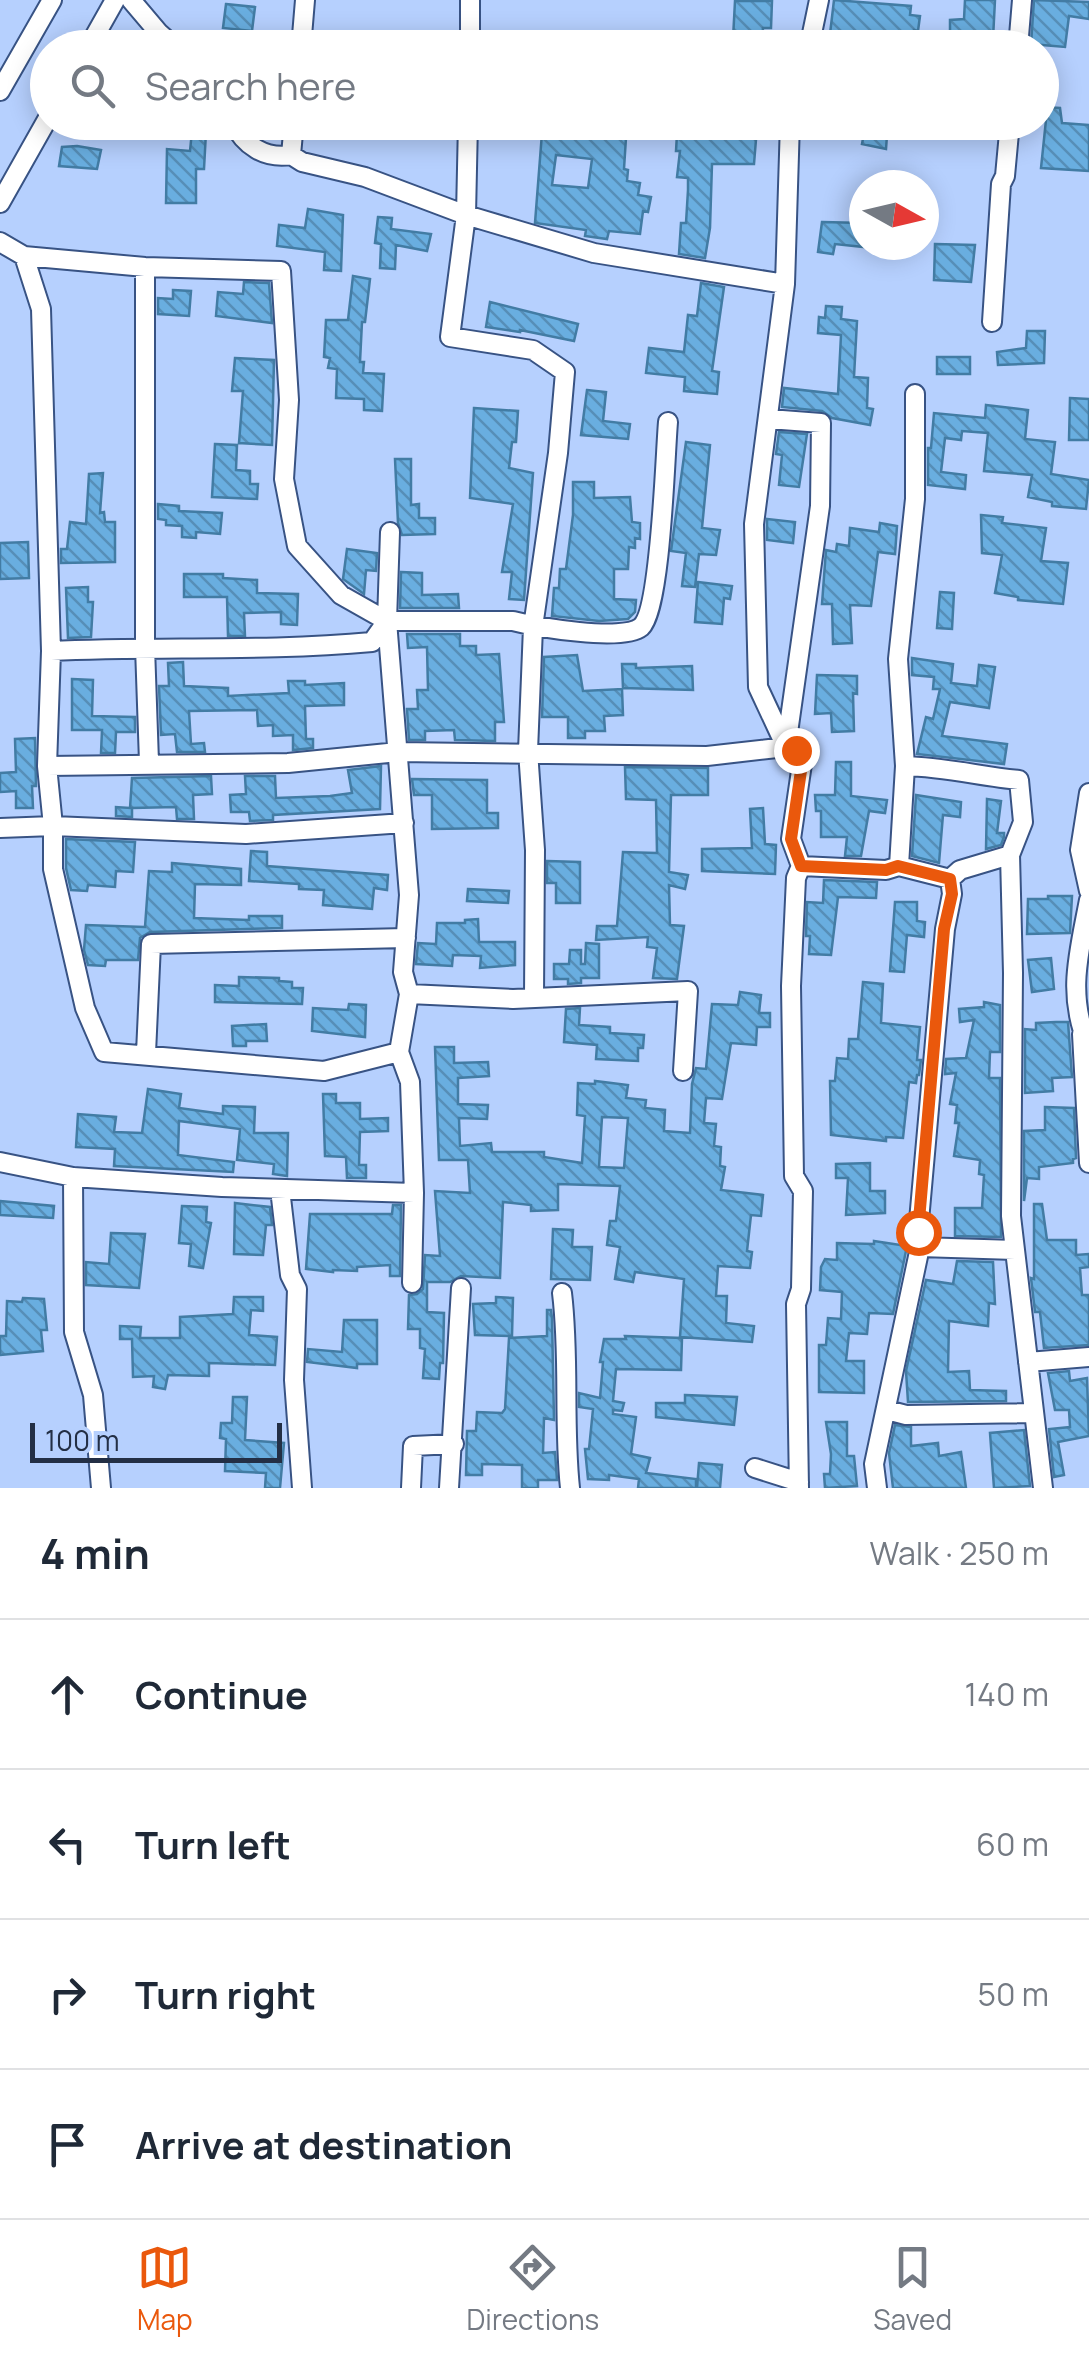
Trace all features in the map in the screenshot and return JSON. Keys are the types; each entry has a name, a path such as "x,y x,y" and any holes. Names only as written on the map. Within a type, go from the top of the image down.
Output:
{"street":[{"path":"35,30 52,0"},
{"path":"98,30 115,0"},
{"path":"132,0 157,30"},
{"path":"302,30 305,0"},
{"path":"470,0 470,30"},
{"path":"813,30 819,0"},
{"path":"1020,30 1022,0"},
{"path":"0,91 30,38"},
{"path":"0,203 36,140"},
{"path":"245,140 250,148 291,155 302,162 365,177 466,215 594,252 785,284"},
{"path":"291,155 292,140"},
{"path":"468,140 466,215 450,337 533,350 565,372 558,453 533,626 528,752 535,850 534,996"},
{"path":"786,748 758,686 754,524 785,284 789,140"},
{"path":"992,322 1000,184 1005,176 1008,140"},
{"path":"0,242 24,256 145,267 281,271 289,400 284,478 297,546 341,595 387,621 512,621 616,634 636,631 646,623 655,590 668,422"},
{"path":"24,256 42,309 51,651 47,766 53,869 86,1008 104,1052 324,1071 399,1052"},
{"path":"145,267 145,647 149,762"},
{"path":"898,866 905,766 898,659 915,498 914,394"},
{"path":"769,419 821,423 820,506 786,748"},
{"path":"390,532 387,621 409,895 403,972 408,994 399,1052 410,1082 412,1283"},
{"path":"51,651 145,647 291,649 372,642 387,621"},
{"path":"47,766 288,763 398,752 707,756 796,750 803,757 791,839 801,866 796,878 792,986 794,1176 803,1190 801,1288 796,1304 799,1485 755,1468"},
{"path":"905,766 950,767 962,774 1019,780 1023,822 1010,855 1011,1216 1043,1488"},
{"path":"1089,793 1080,850 1089,890"},
{"path":"0,828 53,826 246,834 404,823"},
{"path":"950,879 960,870 1010,855"},
{"path":"801,866 886,870 898,866 950,879"},
{"path":"877,1488 874,1464 920,1247 918,1232 944,929 952,894 950,879"},
{"path":"1089,900 1073,982 1085,1039 1089,1163"},
{"path":"146,1054 150,944 406,938"},
{"path":"408,994 513,999 688,991 684,1071"},
{"path":"0,1162 74,1178 414,1192"},
{"path":"74,1178 74,1332 93,1394 102,1488"},
{"path":"280,1189 290,1275 298,1290 294,1380 302,1488"},
{"path":"920,1247 1015,1250"},
{"path":"449,1488 462,1288"},
{"path":"562,1293 568,1343 566,1456 570,1488"},
{"path":"1028,1362 1089,1358"},
{"path":"888,1410 906,1415 1034,1413"},
{"path":"411,1488 413,1446 454,1444"}],"building":[{"path":"834,0 911,6 910,15 920,16 918,30 830,30"},
{"path":"965,0 995,0 993,30 950,30 950,20 964,19"},
{"path":"1034,0 1089,2 1089,19 1069,16 1065,47 1059,46 1059,30 1032,30"},
{"path":"735,1 772,1 771,28 733,30"},
{"path":"226,4 255,7 252,30 223,28"},
{"path":"1059,108 1062,123 1089,125 1089,171 1041,168 1044,140 1059,140"},
{"path":"191,140 206,140 204,169 196,169 196,203 166,203 167,149 190,151"},
{"path":"541,140 626,140 627,181 640,183 638,195 651,197 648,212 643,211 640,234 609,231 607,239 585,236 586,230 535,223","holes":["556,155 592,159 588,188 552,185"]},
{"path":"677,140 756,140 754,164 712,164 705,258 679,254 681,223 686,223 688,178 677,177 680,151 676,151"},
{"path":"863,140 887,140 886,149 862,144"},
{"path":"62,147 101,150 97,169 59,166"},
{"path":"308,209 343,215 341,271 324,270 325,252 277,246 279,225 305,228"},
{"path":"378,217 392,218 391,229 431,234 427,251 396,245 395,269 380,268 381,244 375,243"},
{"path":"822,222 849,223 849,245 835,244 833,254 818,252"},
{"path":"939,244 975,245 971,282 934,280"},
{"path":"353,276 370,279 360,362 364,362 363,373 384,374 382,411 364,410 364,399 336,398 337,369 328,368 330,358 324,357 326,320 348,320"},
{"path":"244,282 269,283 272,323 216,316 218,292 243,294"},
{"path":"701,283 724,287 712,371 719,372 717,394 684,391 685,377 646,373 649,348 684,352 688,315 697,316"},
{"path":"173,290 191,291 189,316 158,314 158,298 173,299"},
{"path":"490,302 578,324 574,341 486,327"},
{"path":"826,306 842,307 841,319 857,321 854,377 868,378 867,408 873,409 870,425 832,418 822,411 782,407 784,388 838,394 841,335 818,333 819,317 825,318"},
{"path":"1027,331 1045,331 1044,363 998,365 997,352 1026,348"},
{"path":"937,357 970,357 970,374 937,374"},
{"path":"235,358 274,360 272,445 239,443 243,391 232,391"},
{"path":"587,390 606,392 603,421 630,424 628,439 581,435"},
{"path":"1070,398 1089,399 1089,440 1069,440"},
{"path":"986,405 1028,410 1025,439 1055,442 1051,474 1089,480 1086,509 1052,506 1052,502 1028,497 1032,475 984,471 988,433 962,431 961,440 945,438 941,472 966,475 965,489 928,485 928,448 934,413 985,418"},
{"path":"474,408 518,411 509,468 533,473 524,600 509,599 512,572 502,572 513,504 470,498"},
{"path":"779,432 807,434 799,487 779,485"},
{"path":"686,442 710,445 702,528 720,530 716,555 699,554 695,587 682,586 686,553 671,551"},
{"path":"215,444 237,445 236,470 250,471 250,484 258,484 257,499 212,497"},
{"path":"395,459 411,459 411,505 419,504 419,518 435,518 435,534 402,535"},
{"path":"103,473 100,513 104,512 105,522 115,522 115,562 61,563 61,549 67,549 70,522 86,524 89,474"},
{"path":"573,482 594,482 594,498 630,497 632,522 640,523 640,539 635,538 635,548 629,547 628,569 614,569 614,599 636,600 635,612 628,619 599,621 552,616 554,588 559,588 560,569 566,569"},
{"path":"158,504 179,506 179,511 222,513 220,534 196,532 196,538 182,537 182,526 166,525 166,520 158,519"},
{"path":"981,515 1003,517 1002,523 1046,528 1041,561 1068,563 1063,604 1018,600 995,593 1002,555 982,553"},
{"path":"767,519 795,522 793,543 767,540"},
{"path":"880,523 897,526 895,554 878,552 871,606 850,605 852,643 833,644 832,604 822,604 826,550 836,552 837,544 849,546 850,528 879,532"},
{"path":"28,542 29,578 0,579 0,543"},
{"path":"347,549 377,553 376,571 366,570 364,594 343,579"},
{"path":"401,572 422,573 422,595 458,594 459,608 400,608"},
{"path":"184,574 223,574 223,578 257,580 257,593 298,594 297,625 281,624 281,612 244,613 245,636 228,636 227,597 184,597"},
{"path":"698,582 732,586 730,599 724,598 722,624 695,622"},
{"path":"88,587 88,602 93,602 91,637 68,638 66,588"},
{"path":"940,592 954,593 952,629 937,628"},
{"path":"407,634 460,634 460,646 476,646 476,655 499,654 504,722 495,722 495,741 455,740 454,730 425,731 425,740 409,740 407,709 418,709 417,690 428,690 427,647 408,648"},
{"path":"577,655 583,691 622,689 623,715 604,716 605,731 585,731 585,738 568,738 568,717 542,717 544,657"},
{"path":"912,658 953,664 951,683 977,686 979,665 995,667 989,708 950,702 942,736 1007,744 1004,764 917,754 926,717 933,719 940,689 933,689 934,677 912,675"},
{"path":"183,662 184,686 228,688 228,696 289,693 288,681 305,681 305,685 344,683 344,705 305,706 306,739 313,739 313,748 293,750 293,735 273,736 273,725 258,726 257,710 189,711 191,744 204,743 205,752 177,752 175,734 161,735 159,686 169,686 168,663"},
{"path":"622,664 636,664 636,668 692,666 693,690 623,688"},
{"path":"817,675 857,676 857,694 853,693 854,731 832,732 831,713 815,714"},
{"path":"72,679 93,680 92,716 135,717 135,732 116,732 115,753 101,753 102,730 72,730"},
{"path":"35,738 33,808 16,808 16,791 0,792 0,773 16,772 15,739"},
{"path":"836,762 851,762 851,796 887,800 885,813 869,811 861,856 845,856 847,837 821,837 821,811 816,811 815,795 835,795"},
{"path":"381,766 380,809 273,815 273,820 250,821 249,812 231,812 230,795 246,794 245,776 275,776 276,798 330,796 352,793 348,770"},
{"path":"625,767 708,768 708,795 671,795 669,872 688,875 685,889 669,885 670,925 684,926 677,979 653,978 657,948 647,947 648,937 596,940 597,926 617,926 623,852 657,853 656,800 626,799"},
{"path":"211,776 212,794 193,795 194,819 177,819 176,807 132,808 132,817 116,816 116,807 130,808 132,778"},
{"path":"412,779 487,780 487,813 498,813 498,828 432,829 432,795 414,795"},
{"path":"916,795 961,802 960,817 943,815 939,863 912,856"},
{"path":"987,799 1001,801 997,833 1004,833 1004,837 1001,845 986,849"},
{"path":"763,808 765,844 776,845 775,874 702,871 702,849 752,848 750,809"},
{"path":"66,839 135,842 133,872 116,871 115,887 88,885 87,891 71,890"},
{"path":"251,851 267,852 267,866 388,875 387,890 374,888 372,909 323,905 324,890 249,881"},
{"path":"547,861 580,862 580,903 556,903 556,883 547,883"},
{"path":"172,863 241,869 241,885 195,884 194,918 249,920 249,916 282,916 282,928 150,932 140,938 138,960 106,960 105,966 88,965 84,950 86,925 145,927 149,871 172,872"},
{"path":"824,880 877,882 876,898 838,897 831,955 809,954 807,902 823,903"},
{"path":"468,889 509,891 508,903 467,901"},
{"path":"1072,896 1070,933 1027,934 1028,899"},
{"path":"895,902 917,902 917,921 925,922 924,937 907,935 904,972 890,971"},
{"path":"478,919 479,942 515,942 515,965 480,968 481,956 453,955 452,966 416,964 418,943 436,944 437,923"},
{"path":"586,943 599,944 599,978 581,978 581,983 568,984 568,979 554,979 554,964 569,964 570,950 581,950 581,964 585,964"},
{"path":"1051,958 1054,989 1032,992 1028,960"},
{"path":"239,977 292,982 292,988 303,988 302,1004 215,1002 215,985 239,986"},
{"path":"863,982 883,984 881,1023 920,1027 919,1075 916,1083 909,1082 903,1138 886,1137 886,1141 831,1135 830,1081 835,1081 837,1058 848,1059 849,1039 858,1039"},
{"path":"740,992 761,995 759,1013 770,1013 770,1027 757,1027 756,1045 731,1043 722,1099 706,1098 704,1123 716,1124 714,1146 721,1147 720,1166 725,1167 721,1190 763,1195 761,1216 751,1215 747,1251 752,1252 750,1268 718,1266 716,1296 727,1296 726,1323 754,1326 752,1342 680,1337 684,1279 635,1272 633,1282 615,1279 620,1247 607,1245 610,1221 616,1221 620,1186 558,1184 558,1210 531,1211 531,1205 503,1202 500,1278 461,1276 450,1282 427,1282 427,1312 444,1313 443,1363 439,1379 423,1378 425,1349 420,1348 420,1329 408,1329 409,1295 423,1289 425,1255 440,1256 435,1191 470,1193 468,1160 439,1160 435,1047 454,1047 454,1063 488,1062 489,1076 458,1078 458,1104 488,1105 487,1119 459,1118 460,1146 491,1143 492,1152 544,1152 544,1157 582,1163 585,1116 577,1115 578,1083 628,1085 626,1098 646,1100 645,1108 665,1110 664,1131 690,1133 692,1084 696,1068 706,1069 712,1004 738,1005","holes":["602,1117 628,1118 624,1168 599,1167"]},
{"path":"984,1002 1000,1005 1000,1052 990,1052 989,1078 1000,1078 1001,1237 955,1236 955,1208 982,1208 984,1175 979,1174 980,1160 954,1156 959,1123 955,1123 957,1105 950,1104 956,1073 945,1074 946,1059 966,1058 974,1020 960,1022 959,1009 984,1007"},
{"path":"349,1004 366,1005 365,1037 312,1031 313,1008 348,1010"},
{"path":"580,1008 579,1025 610,1027 610,1033 644,1035 638,1061 596,1059 597,1045 564,1042 566,1009"},
{"path":"1068,1022 1072,1077 1052,1078 1053,1091 1025,1093 1025,1029 1036,1030 1036,1023"},
{"path":"266,1024 267,1041 246,1041 246,1046 233,1046 232,1026"},
{"path":"148,1089 181,1094 179,1108 223,1114 223,1106 255,1107 254,1133 288,1133 287,1176 273,1174 274,1164 237,1160 240,1129 179,1121 178,1155 234,1162 233,1172 114,1166 115,1149 76,1147 78,1114 116,1117 114,1132 142,1133"},
{"path":"323,1094 336,1094 336,1103 360,1103 360,1119 388,1118 388,1131 360,1132 359,1165 366,1165 366,1178 347,1178 346,1157 325,1156"},
{"path":"1045,1107 1074,1108 1076,1158 1073,1163 1039,1167 1039,1179 1027,1178 1024,1201 1024,1131 1045,1130"},
{"path":"870,1163 870,1191 885,1191 885,1213 846,1215 848,1178 836,1178 836,1164"},
{"path":"0,1201 54,1206 53,1218 0,1215"},
{"path":"235,1203 270,1207 272,1225 266,1225 263,1255 234,1254"},
{"path":"1034,1204 1042,1204 1047,1240 1076,1240 1076,1255 1089,1254 1089,1267 1080,1268 1082,1295 1089,1295 1089,1345 1044,1348 1031,1278 1034,1279"},
{"path":"393,1205 401,1205 400,1276 390,1276 390,1265 357,1267 357,1271 306,1269 310,1214 392,1214"},
{"path":"182,1206 207,1207 206,1222 211,1223 203,1268 189,1266 191,1244 179,1243"},
{"path":"553,1229 573,1230 572,1247 592,1247 590,1280 551,1279"},
{"path":"111,1233 145,1234 139,1288 86,1285 86,1262 109,1264"},
{"path":"874,1241 907,1246 893,1314 869,1313 867,1334 849,1333 846,1361 864,1361 864,1393 819,1392 819,1345 826,1345 828,1318 841,1319 842,1292 820,1290 821,1267 825,1259 837,1260 837,1243"},
{"path":"957,1261 993,1262 995,1304 989,1303 988,1326 949,1321 948,1372 969,1371 970,1390 1006,1391 1006,1401 908,1402 906,1371 926,1280 953,1284"},
{"path":"234,1297 263,1297 263,1311 251,1310 249,1335 277,1337 275,1365 209,1363 209,1376 168,1375 165,1389 153,1387 154,1376 133,1377 132,1339 120,1339 120,1326 141,1327 140,1338 180,1338 180,1317 233,1314"},
{"path":"496,1297 513,1298 512,1336 475,1335 473,1304 496,1303"},
{"path":"23,1298 44,1299 47,1330 41,1330 43,1351 0,1355 0,1336 6,1336 7,1301 22,1302"},
{"path":"547,1310 551,1310 552,1318 554,1420 544,1418 543,1453 555,1452 557,1480 538,1480 538,1488 522,1488 522,1465 482,1464 482,1475 466,1475 467,1431 476,1431 477,1412 502,1413 505,1409 509,1338 547,1336"},
{"path":"344,1320 377,1320 377,1364 357,1364 357,1368 307,1362 308,1349 342,1352"},
{"path":"625,1336 682,1338 681,1370 616,1369 613,1401 624,1403 622,1411 613,1410 613,1414 636,1417 631,1454 650,1458 646,1473 696,1479 696,1488 638,1488 639,1479 609,1475 609,1480 588,1479 585,1449 589,1449 593,1409 579,1407 579,1393 600,1398 604,1339 626,1339"},
{"path":"1069,1371 1070,1381 1087,1378 1089,1436 1058,1442 1064,1475 1054,1477 1049,1429 1070,1427 1069,1410 1055,1410 1048,1373"},
{"path":"685,1395 737,1397 734,1425 656,1417 656,1403 685,1403"},
{"path":"233,1397 247,1397 245,1440 284,1443 280,1488 265,1488 266,1473 225,1471 226,1439 220,1438 221,1423 232,1423"},
{"path":"826,1422 847,1422 847,1456 854,1456 857,1486 825,1488 824,1474 830,1474 831,1454"},
{"path":"895,1425 911,1427 911,1446 938,1443 939,1456 961,1452 966,1488 893,1488 889,1453"},
{"path":"1024,1430 1030,1486 994,1488 990,1433"},
{"path":"699,1463 722,1465 720,1488 697,1488"}],"route":[{"path":"796,750 803,757 791,839 801,866 886,870 898,866 950,879 952,894 944,929 918,1232"}]}
